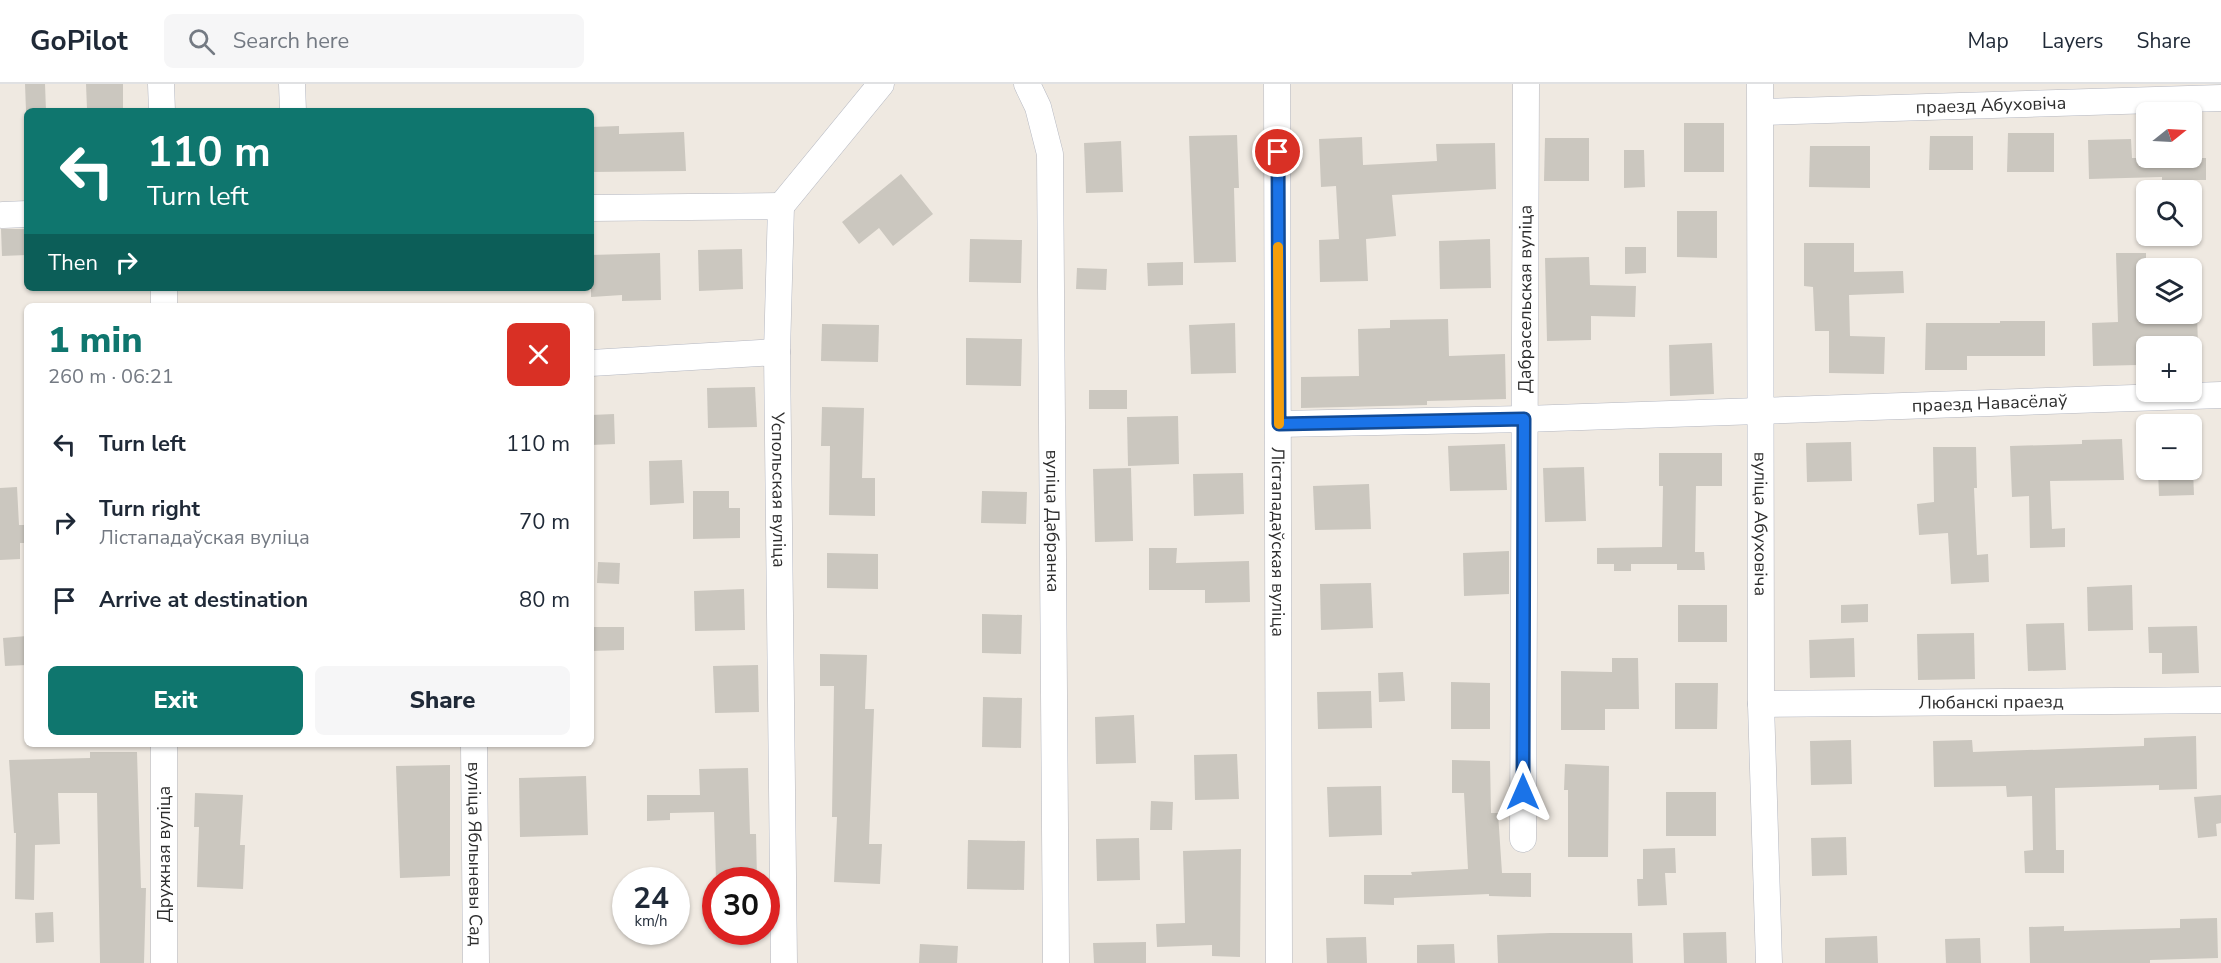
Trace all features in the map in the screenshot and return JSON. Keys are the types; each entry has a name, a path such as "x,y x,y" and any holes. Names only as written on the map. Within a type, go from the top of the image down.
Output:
{"street":[{"path":"161,84 162,108"},
{"path":"292,84 293,108"},
{"path":"594,208 781,206 881,84"},
{"name":"вуліца Дабранка","path":"1028,84 1038,107 1050,153 1056,963"},
{"name":"Лістападаўская вуліца","path":"1277,84 1279,963"},
{"name":"Дабрасельская вуліца","path":"1523,839 1526,84"},
{"name":"вуліца Абуховіча","path":"1760,84 1761,704 1769,963"},
{"name":"праезд Абуховіча","path":"1761,112 2221,98"},
{"name":"Успольская вуліца","path":"781,206 777,352 784,963"},
{"path":"594,363 777,352"},
{"name":"праезд Навасёлаў","path":"1279,424 1524,419 2221,396"},
{"name":"Любанскі праезд","path":"1761,704 2221,700"},
{"name":"Дружная вуліца","path":"164,747 164,963"},
{"name":"вуліца Яблыневы Сад","path":"474,747 476,963"}],"building":[{"path":"25,84 45,84 46,108 26,108"},
{"path":"86,84 123,84 123,108 87,108"},
{"path":"1684,123 1724,123 1724,172 1684,172"},
{"path":"619,126 619,134 684,132 686,171 594,172 594,127"},
{"path":"2008,133 2054,133 2054,172 2007,172"},
{"path":"1237,135 1239,188 1234,188 1236,262 1194,263 1189,136"},
{"path":"1930,136 1973,136 1973,170 1929,170"},
{"path":"1362,137 1363,165 1437,161 1436,144 1495,143 1496,189 1392,195 1396,236 1366,239 1368,281 1320,282 1319,240 1339,239 1336,186 1321,187 1319,139"},
{"path":"1545,138 1589,138 1589,181 1544,181"},
{"path":"2131,139 2132,158 2136,158 2136,168 2202,168 2202,158 2206,158 2206,180 2162,180 2162,177 2089,179 2088,140"},
{"path":"1121,141 1123,192 1086,193 1084,143"},
{"path":"1810,146 1870,146 1870,188 1809,187"},
{"path":"1624,150 1644,150 1645,187 1624,188"},
{"path":"901,174 933,214 893,246 879,228 859,244 842,222"},
{"path":"1677,211 1717,211 1717,258 1677,257"},
{"path":"1,229 24,229 24,255 2,256"},
{"path":"970,239 1022,240 1021,283 969,282"},
{"path":"1490,239 1491,288 1440,289 1439,241"},
{"path":"1804,243 1854,243 1854,272 1903,271 1904,293 1849,295 1850,336 1885,337 1884,374 1829,373 1829,331 1815,331 1813,287 1804,286"},
{"path":"1625,247 1646,247 1646,273 1625,274"},
{"path":"742,249 743,289 699,291 698,250"},
{"path":"660,253 661,300 622,301 622,295 591,297 591,291 594,291 594,255"},
{"path":"2116,253 2146,253 2146,258 2136,258 2136,324 2197,324 2198,336 2136,336 2136,365 2093,366 2092,323 2118,322"},
{"path":"1589,257 1590,285 1636,286 1635,317 1591,316 1591,340 1547,341 1545,258"},
{"path":"1183,262 1183,285 1148,286 1147,263"},
{"path":"1077,268 1107,269 1106,290 1076,289"},
{"path":"1448,319 1449,356 1505,354 1506,399 1427,401 1427,405 1301,408 1301,377 1359,376 1358,329 1390,328 1390,320"},
{"path":"2000,321 2045,321 2045,356 1967,356 1967,370 1925,370 1926,323 2000,323"},
{"path":"1235,323 1236,373 1191,374 1189,325"},
{"path":"822,324 879,325 878,362 821,361"},
{"path":"966,338 1022,339 1021,386 966,385"},
{"path":"1712,343 1714,394 1670,396 1669,345"},
{"path":"755,387 757,427 708,428 707,388"},
{"path":"1089,390 1127,390 1127,409 1089,409"},
{"path":"822,407 864,408 862,478 875,478 875,516 829,515 830,446 821,446"},
{"path":"614,414 615,444 594,445 594,415"},
{"path":"1178,416 1179,464 1128,466 1127,417"},
{"path":"2122,439 2124,480 2050,481 2052,529 2065,528 2065,547 2030,548 2029,496 2012,497 2010,446 2082,444 2082,440"},
{"path":"1851,442 1852,481 1807,482 1806,443"},
{"path":"1505,444 1507,490 1450,491 1448,446"},
{"path":"1933,447 1976,447 1977,488 1974,488 1977,555 1988,554 1989,582 1951,584 1948,533 1919,535 1917,504 1934,502"},
{"path":"1659,453 1722,453 1722,486 1696,486 1695,552 1704,552 1705,570 1677,570 1677,564 1631,564 1631,571 1614,571 1614,564 1597,564 1597,548 1662,547 1663,486 1659,486"},
{"path":"682,460 684,503 650,505 649,461"},
{"path":"1584,467 1586,521 1545,522 1543,468"},
{"path":"1131,468 1133,541 1095,542 1093,469"},
{"path":"1243,473 1244,514 1194,516 1193,474"},
{"path":"2158,480 2193,480 2194,495 2159,496"},
{"path":"1369,484 1371,529 1315,530 1313,486"},
{"path":"17,487 19,525 24,525 24,543 20,543 20,559 0,560 0,488"},
{"path":"693,491 729,491 729,508 740,508 740,538 693,539"},
{"path":"982,491 1027,492 1026,524 981,523"},
{"path":"1149,548 1177,548 1176,563 1249,561 1250,602 1205,603 1205,590 1149,590"},
{"path":"1509,551 1509,594 1464,596 1463,553"},
{"path":"827,553 878,554 878,589 827,588"},
{"path":"598,562 620,563 619,584 597,583"},
{"path":"1371,583 1373,628 1321,630 1320,584"},
{"path":"2132,585 2133,630 2088,631 2087,587"},
{"path":"744,589 745,630 695,631 694,591"},
{"path":"1868,604 1868,622 1841,623 1841,605"},
{"path":"1678,605 1727,605 1727,642 1678,642"},
{"path":"982,614 1022,615 1021,654 982,653"},
{"path":"2064,623 2066,670 2028,671 2026,624"},
{"path":"2197,626 2199,673 2162,674 2162,653 2149,653 2148,627"},
{"path":"594,627 624,627 624,650 594,651"},
{"path":"1974,633 1975,679 1918,680 1917,634"},
{"path":"24,636 24,665 5,666 3,638"},
{"path":"1854,638 1855,677 1810,678 1809,640"},
{"path":"820,654 867,655 865,709 874,709 869,844 882,844 880,884 834,882 837,817 832,817 834,686 820,686"},
{"path":"1612,658 1638,658 1639,709 1605,709 1605,730 1561,730 1561,671 1612,672"},
{"path":"758,665 759,712 715,713 713,666"},
{"path":"1403,672 1405,701 1379,702 1378,673"},
{"path":"1451,682 1490,683 1490,729 1451,729"},
{"path":"1675,683 1718,683 1717,729 1675,729"},
{"path":"1371,691 1372,728 1318,729 1317,692"},
{"path":"983,697 1022,698 1021,748 982,747"},
{"path":"1134,715 1136,763 1096,764 1095,717"},
{"path":"2196,736 2197,789 2159,790 2159,785 2055,788 2056,850 2064,850 2064,873 2025,873 2024,851 2033,850 2032,796 2007,797 2006,786 1934,787 1933,741 1972,740 1973,752 2144,746 2144,738"},
{"path":"1851,740 1852,784 1811,785 1810,741"},
{"path":"90,752 137,752 141,888 146,888 144,963 100,963 97,793 58,793 60,844 35,845 34,900 15,899 16,833 14,833 9,760 90,758"},
{"path":"1237,754 1239,799 1195,800 1194,755"},
{"path":"1452,760 1490,761 1491,813 1498,813 1502,873 1531,873 1531,897 1489,896 1489,894 1394,898 1394,905 1364,904 1364,875 1412,875 1411,872 1468,869 1464,793 1452,793"},
{"path":"1565,764 1609,766 1608,857 1568,857 1568,790 1564,790"},
{"path":"450,765 450,876 400,878 396,766"},
{"path":"748,768 750,834 756,834 757,867 716,867 714,812 670,813 670,820 647,821 647,795 700,795 699,769"},
{"path":"586,776 588,835 520,837 519,778"},
{"path":"1381,786 1382,835 1329,837 1327,787"},
{"path":"1666,792 1716,792 1716,836 1666,836"},
{"path":"195,793 243,795 240,845 245,845 243,889 197,887 199,827 194,827"},
{"path":"2221,795 2221,823 2216,824 2217,836 2198,838 2194,797"},
{"path":"1151,801 1173,802 1172,830 1150,830"},
{"path":"1846,837 1847,875 1812,876 1811,838"},
{"path":"1139,838 1140,880 1097,881 1096,839"},
{"path":"968,840 1025,841 1024,890 967,889"},
{"path":"1675,848 1676,873 1665,873 1667,905 1638,906 1637,879 1643,879 1643,849"},
{"path":"1241,849 1240,957 1212,956 1212,945 1157,947 1156,924 1185,923 1183,851"},
{"path":"53,912 54,942 36,943 35,913"},
{"path":"2217,918 2218,958 2150,960 2150,963 2030,963 2029,927 2064,926 2064,931 2180,928 2180,919"},
{"path":"1726,932 1727,963 1684,963 1683,933"},
{"path":"1632,933 1633,963 1498,963 1497,935"},
{"path":"1877,936 1878,963 1825,963 1825,938"},
{"path":"1366,937 1367,963 1327,963 1326,938"},
{"path":"1980,938 1981,963 1946,963 1945,939"},
{"path":"1146,942 1146,963 1094,963 1093,943"},
{"path":"920,944 958,946 957,963 919,963"},
{"path":"1454,944 1455,963 1417,963 1417,945"}],"slow traffic":[{"path":"1278,247 1279,424"}],"route":[{"path":"1278,152 1279,424 1524,419 1523,792"}]}
